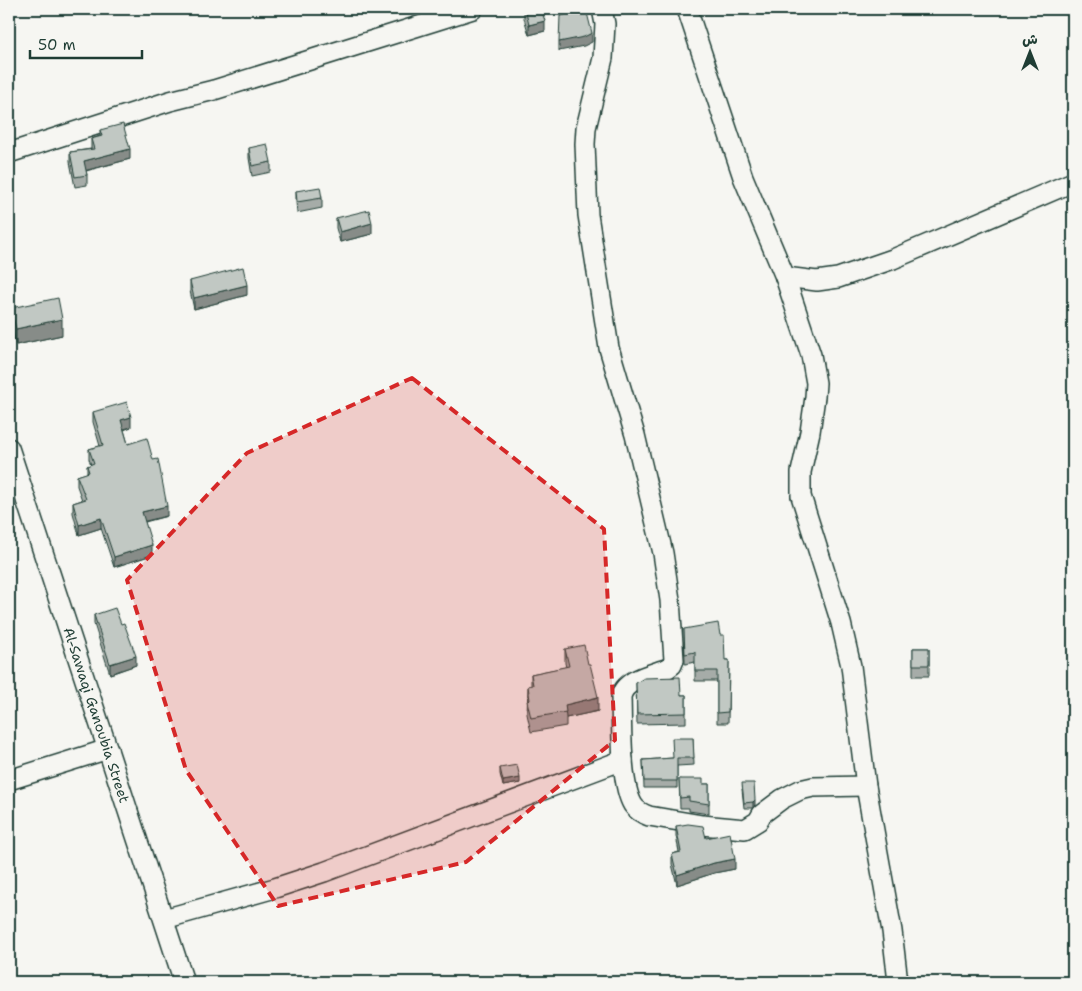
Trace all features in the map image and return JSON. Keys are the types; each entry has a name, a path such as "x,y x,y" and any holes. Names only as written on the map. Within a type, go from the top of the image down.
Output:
{"street":[{"path":"9,153 170,101 214,90 474,9"},
{"path":"602,9 605,24 603,58 588,120 585,144 590,234 609,348 635,435 663,553 670,600 674,660 668,668 633,682 622,691 623,760 629,794 633,805 641,813 662,819 745,828 758,820 762,814 782,799 800,790 813,787 866,786"},
{"path":"686,9 743,177 785,277 810,348 816,383 810,432 801,472 801,496 841,623 851,666 866,786 892,931 898,982"},
{"path":"785,277 817,281 838,278 893,259 1073,182"},
{"name":"Al-Sawaqi Ganoubia Street","path":"9,448 184,982"},
{"path":"9,780 108,748"},
{"path":"164,919 275,888 324,872 623,760"}],"highlighted area":[{"path":"412,378 604,529 615,740 466,862 278,906 186,770 127,580 247,453"}],"building":[{"path":"525,9 541,9 545,21 529,25"},
{"path":"586,9 592,33 584,37 559,42 560,16"},
{"path":"123,124 130,149 84,161 87,175 75,177 70,152 94,149 91,139 102,136 100,130"},
{"path":"267,144 271,162 252,166 249,148"},
{"path":"320,187 322,198 297,202 296,191"},
{"path":"369,210 372,223 340,232 336,218"},
{"path":"243,267 247,285 194,298 190,281"},
{"path":"58,298 62,319 16,329 11,308"},
{"path":"127,402 131,417 121,420 128,444 147,438 153,460 158,459 167,506 142,512 152,545 114,557 101,518 79,525 73,503 86,499 77,476 89,472 87,466 94,463 89,449 103,445 93,412"},
{"path":"115,608 121,624 124,623 136,656 110,664 94,615"},
{"path":"718,623 720,635 724,635 725,660 729,660 728,712 717,713 717,671 695,671 695,652 685,654 684,629"},
{"path":"584,645 598,697 565,705 566,712 531,718 527,701 530,700 528,686 533,685 531,674 569,666 565,649"},
{"path":"913,648 929,648 929,665 913,665"},
{"path":"680,677 681,695 686,695 686,713 637,714 636,683 644,678"},
{"path":"672,738 693,738 694,758 677,758 677,781 644,781 643,760 673,758"},
{"path":"517,765 520,778 503,781 500,768"},
{"path":"679,779 703,779 703,784 709,784 709,804 689,801 689,797 680,798"},
{"path":"742,783 754,783 755,800 753,802 744,803"},
{"path":"688,824 703,826 706,838 730,833 735,859 714,863 677,875 672,854 681,852 676,826"}]}
